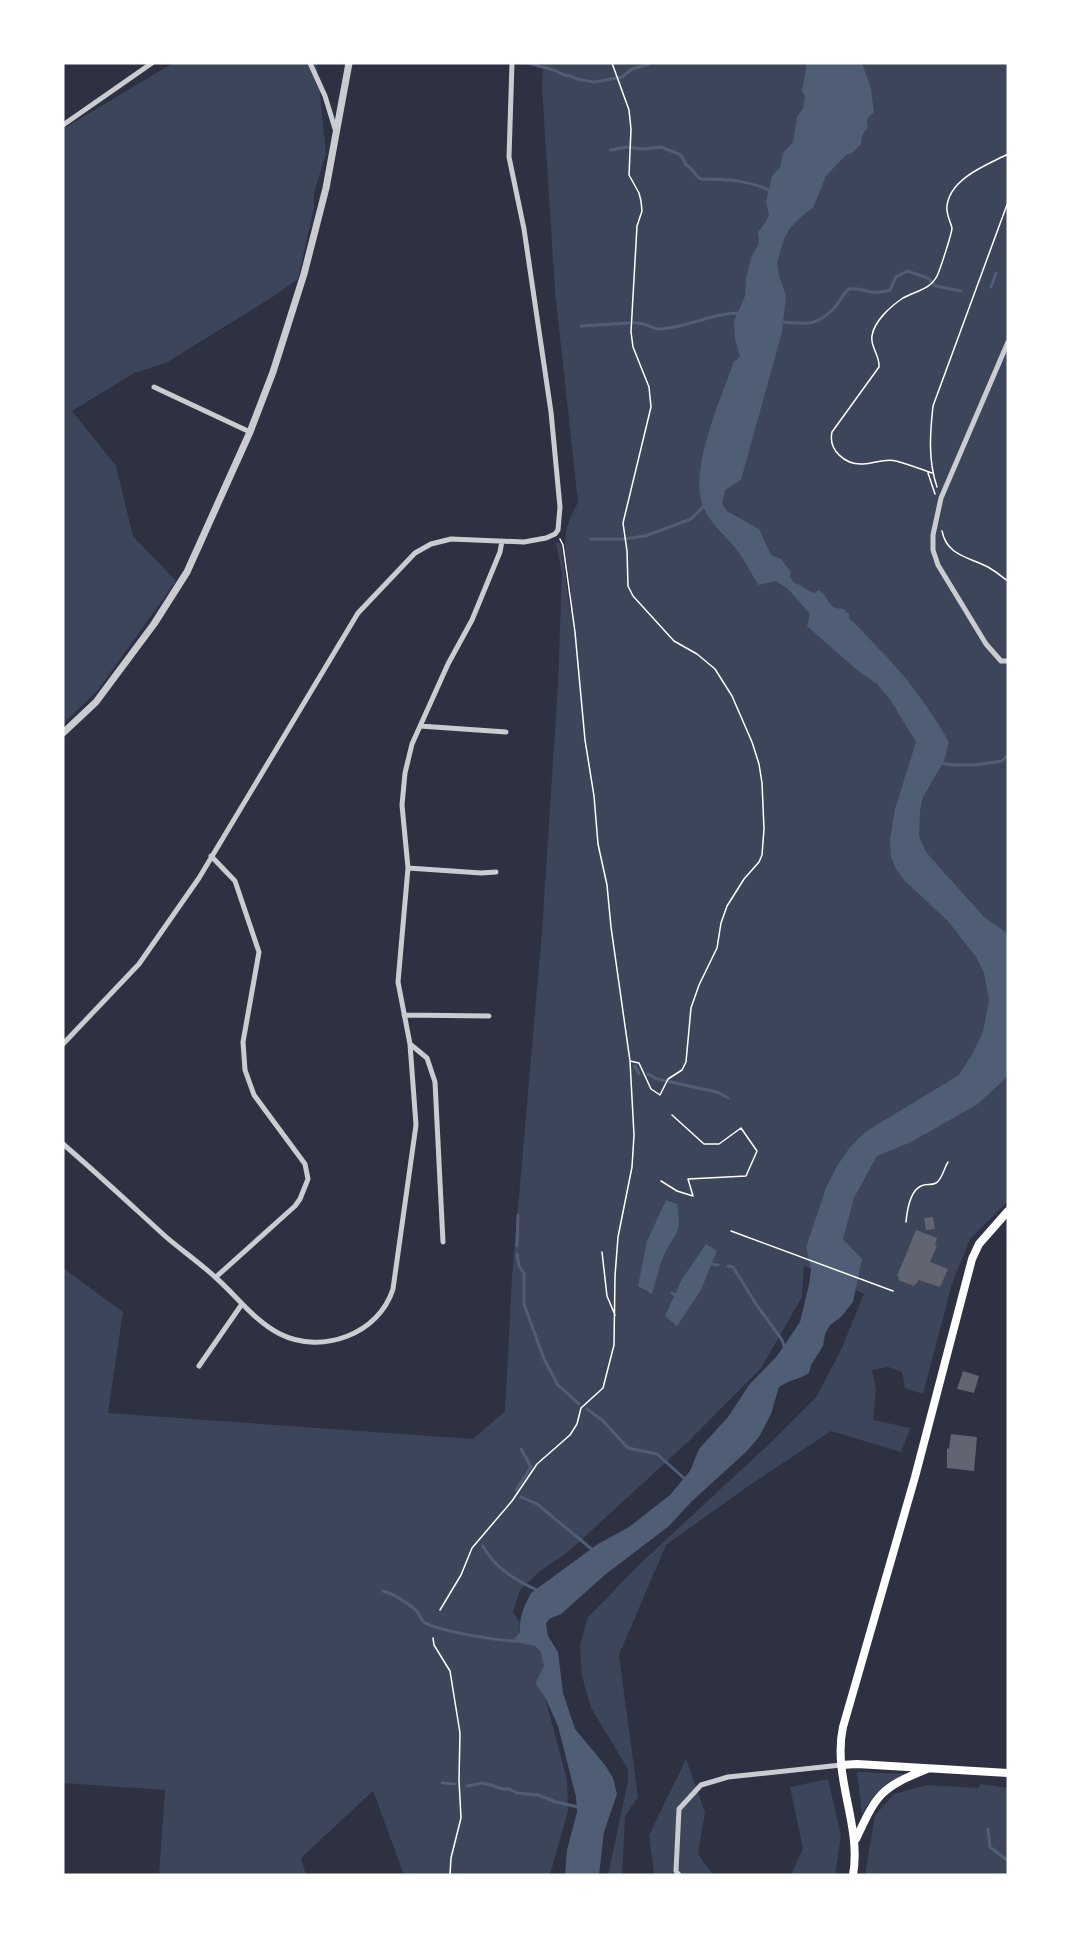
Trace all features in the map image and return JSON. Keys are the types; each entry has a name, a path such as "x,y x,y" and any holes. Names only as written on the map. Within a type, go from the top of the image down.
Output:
{"main road":[{"path":"853,1875 855,1840 841,1765 840,1743 845,1717 915,1477 972,1259 979,1244 1008,1211"},
{"path":"841,1765 1008,1773"},
{"path":"855,1840 879,1795 901,1779 930,1768"}],"street":[{"path":"63,125 152,63"},
{"path":"310,63 325,96 336,132"},
{"path":"63,733 96,702 154,624 187,572 249,432 273,372 304,274 326,188 350,63"},
{"path":"63,1044 139,964 199,878 358,613 415,553 431,544 451,538 537,541 555,534 560,519 560,507 551,412 524,229 509,158 512,63"},
{"path":"1008,342 938,497 933,526 934,556 986,644 1001,661 1008,661"},
{"path":"154,387 249,432"},
{"path":"63,1144 167,1238 216,1277 242,1304 280,1334 311,1342 336,1340 369,1324 384,1309 393,1289 416,1125 410,1044 398,982 408,868 403,819 403,786 412,744 448,664 472,620 500,552 502,541"},
{"path":"420,726 506,732"},
{"path":"211,855 235,881 259,952 244,1033 245,1070 254,1095 305,1164 308,1179 295,1206 216,1277"},
{"path":"408,868 496,872"},
{"path":"404,1015 489,1016"},
{"path":"410,1044 427,1058 435,1082 444,1242"},
{"path":"199,1366 242,1304"},
{"path":"679,1875 676,1871 679,1809 701,1785 728,1777 841,1765"}],"path":[{"path":"612,63 630,110 629,176 639,193 642,211 637,226 630,332 633,347 649,387 651,407 625,508 624,536 628,586 633,596 674,641 698,654 715,669 732,696 759,764 764,829 762,855 744,879 724,915 717,948 699,985 691,1008 686,1062 681,1070 668,1081 662,1094 658,1094 651,1089 639,1062 630,1061"},
{"path":"932,473 889,460 861,465 852,462 834,450 832,432 879,367 879,357 872,344 874,328 899,301 933,282 952,234 947,212 950,195 967,177 1008,154"},
{"path":"938,497 932,473 930,436 933,406 1008,202"},
{"path":"928,472 938,497"},
{"path":"942,529 944,542 950,548 1008,580"},
{"path":"440,1610 472,1548 512,1501 537,1464 570,1435 577,1424 581,1408 603,1388 614,1345 618,1237 632,1167 634,1135 630,1061 607,885 598,844 570,599 562,544 555,534"},
{"path":"661,1181 677,1191 693,1196 688,1179 746,1176 757,1150 741,1128 719,1144 704,1144 672,1115"},
{"path":"906,1221 916,1190 921,1185 932,1185 938,1181 948,1162"},
{"path":"731,1231 893,1291"},
{"path":"602,1252 608,1296 615,1316"},
{"path":"433,1638 434,1645 450,1671 460,1733 461,1818 451,1858 450,1875"}],"shaded area":[{"path":"173,63 317,63 326,154 314,193 314,208 298,279 166,363 134,373 72,411 116,466 133,536 176,581 98,690 63,724 63,129"},
{"path":"543,63 1008,63 1008,1201 970,1239 952,1284 923,1394 905,1388 902,1372 888,1367 872,1370 876,1389 873,1420 911,1428 901,1452 831,1431 666,1545 619,1655 638,1797 625,1816 622,1875 608,1875 628,1781 628,1769 591,1708 582,1676 580,1645 588,1617 643,1561 816,1397 840,1352 864,1294 804,1266 802,1297 761,1368 689,1441 568,1552 540,1571 520,1590 513,1612 519,1621 520,1632 515,1639 535,1646 540,1651 544,1666 537,1686 545,1697 567,1780 568,1811 550,1875 404,1875 373,1791 301,1858 306,1875 159,1875 165,1790 63,1783 63,1268 123,1312 108,1413 473,1439 505,1411 512,1277 542,931 558,684 562,573 556,543 561,545 570,611 571,591 565,542 568,524 578,502 555,291 542,87"},
{"path":"807,63 862,63 871,89 874,112 867,119 868,127 862,136 861,144 852,153 846,155 826,176 813,208 790,228 785,237 777,262 786,296 782,332 741,480 725,490 722,504 727,511 759,529 771,555 781,559 791,572 790,577 794,583 815,593 818,590 831,605 844,609 849,614 849,619 908,682 949,742 944,761 923,797 919,836 926,852 985,918 1008,934 1008,1076 978,1104 911,1142 877,1156 854,1198 843,1239 862,1259 853,1302 841,1317 830,1325 825,1334 823,1346 811,1365 809,1373 779,1387 771,1414 759,1437 669,1526 606,1574 561,1614 549,1619 546,1624 548,1636 558,1652 563,1693 575,1729 605,1765 613,1778 617,1794 604,1832 599,1875 565,1875 567,1850 577,1812 576,1797 558,1726 536,1682 544,1666 540,1651 535,1646 515,1642 514,1639 520,1632 521,1616 526,1602 531,1593 598,1544 629,1527 670,1495 690,1471 699,1449 728,1417 749,1385 777,1356 800,1322 811,1269 806,1247 826,1188 837,1166 850,1147 865,1132 959,1075 983,1031 989,1001 984,973 976,957 948,921 904,880 891,857 890,839 895,809 916,742 891,701 877,684 857,670 807,626 810,614 788,589 776,581 758,585 739,553 706,513 700,491 700,473 708,433 734,361 740,356 735,339 734,321 745,296 746,278 751,258 759,243 758,232 769,215 766,202 772,176 780,167 783,153 793,142 797,117 803,108 805,96 802,91"},
{"path":"666,1200 677,1204 679,1226 663,1258 652,1294 638,1286 647,1241"},
{"path":"706,1244 717,1251 701,1290 677,1326 665,1316 682,1279"},
{"path":"686,1759 705,1812 698,1854 713,1875 654,1875 649,1835"},
{"path":"857,1773 907,1774 881,1790 862,1814"},
{"path":"828,1779 841,1836 835,1875 791,1875 803,1849 790,1787"},
{"path":"980,1784 1008,1788 1008,1875 865,1875 875,1815 894,1794 927,1785 979,1788"}],"building":[{"path":"933,1217 935,1229 926,1230 924,1218"},
{"path":"916,1230 937,1238 935,1245 937,1246 930,1262 948,1269 940,1287 919,1280 914,1286 898,1280 897,1276"},
{"path":"963,1371 979,1376 974,1393 957,1389"},
{"path":"951,1434 977,1437 974,1471 947,1468 947,1448 949,1449"}],"waterway":[{"path":"528,63 577,79 594,82 622,77 632,69 649,64"},
{"path":"611,150 626,147 643,149 661,147 681,155 686,165 701,179 737,181 754,184 771,191"},
{"path":"782,322 810,323 816,321 828,314 849,289 877,293 890,290 896,277 907,271 928,278 936,286 961,291"},
{"path":"991,287 996,273"},
{"path":"634,323 661,329 682,326 721,315 742,313"},
{"path":"581,326 629,323"},
{"path":"590,539 624,539 645,536 691,519 705,505"},
{"path":"941,763 976,765 1002,761 1008,755"},
{"path":"635,1066 639,1074"},
{"path":"648,1074 657,1079 717,1092 728,1098"},
{"path":"517,1246 518,1215"},
{"path":"517,1254 519,1266 524,1273 524,1304 544,1359 558,1385 579,1404"},
{"path":"711,1264 718,1265"},
{"path":"728,1266 733,1267 782,1340 785,1349"},
{"path":"587,1409 602,1420 628,1448 657,1454 685,1479"},
{"path":"516,1490 531,1467 521,1449"},
{"path":"521,1497 537,1504 594,1551"},
{"path":"483,1546 493,1561 507,1573 539,1591"},
{"path":"383,1591 408,1604 416,1610 423,1621 441,1629 516,1641"},
{"path":"442,1783 455,1784"},
{"path":"467,1786 482,1783 517,1793 538,1795 578,1807"},
{"path":"988,1829 990,1847 1008,1861"}]}
